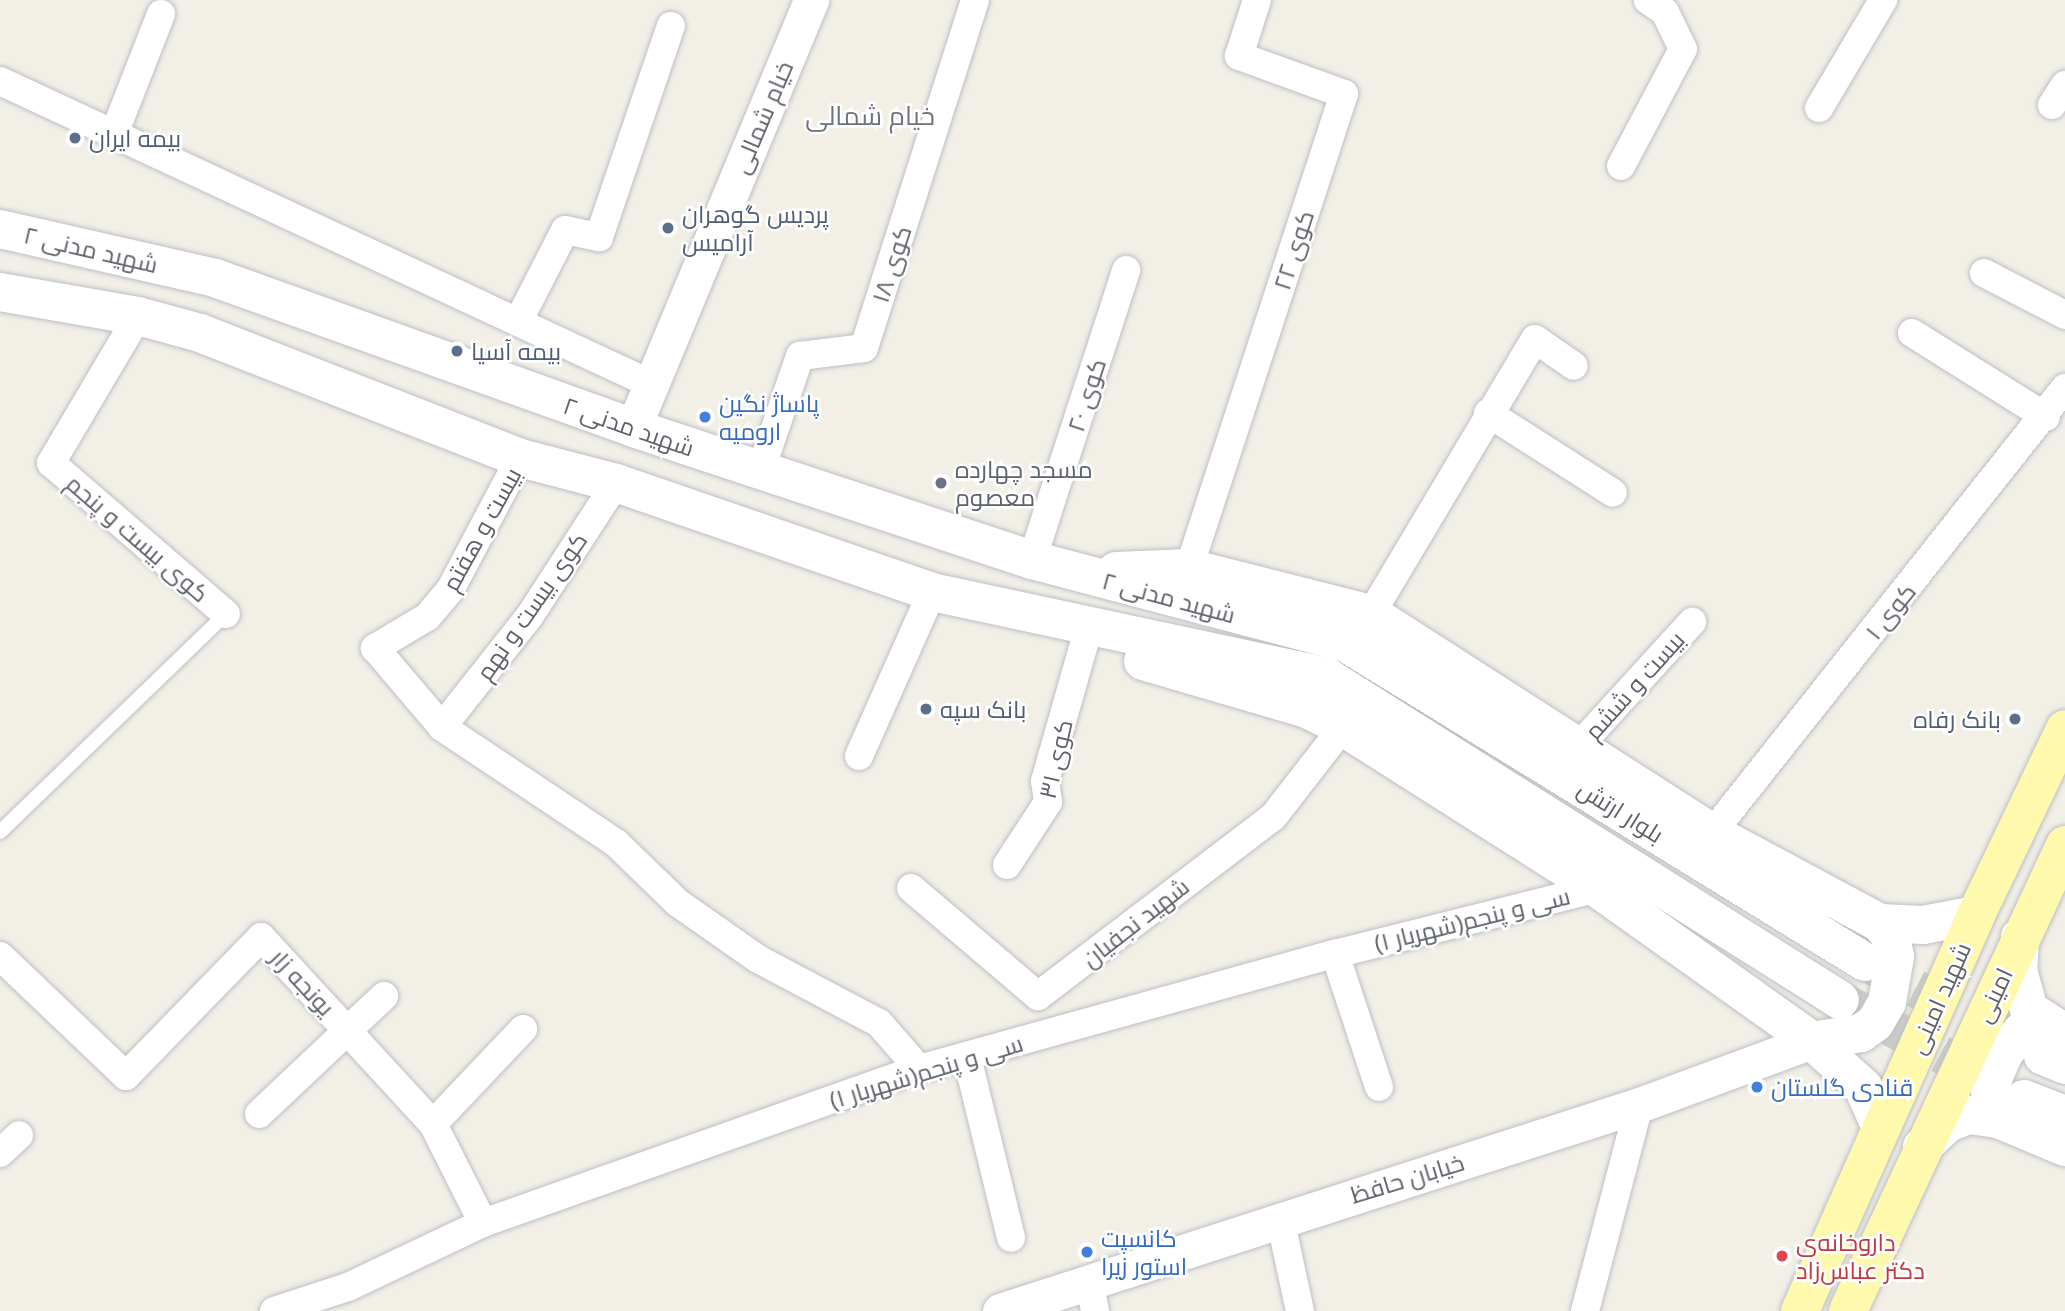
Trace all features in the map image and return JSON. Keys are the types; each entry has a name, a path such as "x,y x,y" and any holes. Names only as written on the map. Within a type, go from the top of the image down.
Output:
{"main road":[{"name":"شهید مدنی ۲","path":"0,229 215,278 760,472 1076,573 1346,643 1378,661"},
{"name":"شهید مدنی ۲","path":"0,292 138,316 200,333 520,458 616,483 932,592 1073,633 1327,677 1350,711"},
{"path":"1076,573 1189,568 1371,614 1712,832 1880,923 1891,937 1895,957 1887,1002 1875,1024 1843,1038 1812,1041"},
{"name":"بلوار ارتش","path":"1378,661 1865,961"},
{"path":"1350,711 1812,1041 1863,1087 1881,1128"},
{"name":"بلوار ارتش","path":"1350,711 1840,1000"},
{"path":"1880,923 1923,925 1976,915 2065,729"},
{"name":"امینی","path":"1922,1147 2065,845"},
{"name":"شهید امینی","path":"1800,1311 1976,915"},
{"path":"2020,937 2021,988 2029,1010 2057,1045"},
{"path":"2057,1045 2021,1032 2004,1053 1990,1086 1990,1105 2065,1115"},
{"path":"1848,1311 1922,1147 1959,1118 2011,1109 2065,1147"}],"street":[{"name":"خیام شمالی","path":"633,428 811,0"},
{"name":"کوی ۱۸","path":"760,472 800,356 864,348 975,0"},
{"name":"کوی ۲۲","path":"1189,568 1344,94 1239,56 1257,0"},
{"path":"1621,166 1683,49 1665,12 1648,0"},
{"path":"1819,108 1883,0"},
{"path":"114,134 161,13"},
{"path":"518,322 565,230 598,237 671,26"},
{"path":"0,81 651,384"},
{"name":"کوی ۲۰","path":"1032,560 1126,270"},
{"path":"1984,272 2065,315"},
{"name":"کوی بیست و پنجم","path":"138,316 51,463 226,614"},
{"path":"1912,333 2046,417"},
{"path":"1371,614 1488,413 1535,339 1574,366"},
{"name":"کوی ۱","path":"1712,832 2046,417 2065,388"},
{"path":"1488,413 1613,493"},
{"name":"بیست و هفتم","path":"442,727 375,648 426,617 450,590 520,458"},
{"name":"کوی بیست و نهم","path":"442,727 529,617 616,483"},
{"path":"859,756 932,592"},
{"name":"بیست و ششم","path":"1577,748 1692,622"},
{"name":"کوی ۳۱","path":"1007,865 1048,802 1045,782 1073,633"},
{"name":"شهید نجفیان","path":"911,888 1038,996 1273,817 1350,711"},
{"path":"442,727 616,843 678,903 758,959 879,1023 919,1069"},
{"name":"سی و پنجم(شهریار ۱)","path":"274,1311 352,1299 483,1223 919,1069 1335,954 1597,888"},
{"name":"یونجه زار","path":"0,956 126,1076 261,937 433,1124 483,1223"},
{"path":"1335,954 1379,1087"},
{"path":"259,1114 349,1033 384,996"},
{"path":"433,1124 523,1028"},
{"name":"خیابان حافظ","path":"1000,1311 1092,1296 1280,1218 1639,1105 1812,1041"},
{"path":"967,1057 1011,1238"},
{"path":"1585,1311 1639,1105"},
{"path":"1280,1218 1300,1311"}],"lane":[{"path":"0,832 226,614"}],"tunnel":[{"path":"1865,962 2011,1039"},
{"path":"1840,1000 1992,1082"}],"place":[{"name":"بیمه ایران","path":"75,138"},
{"name":"پردیس گوهران آرامیس","path":"668,228"},
{"name":"بیمه آسیا","path":"457,351"},
{"name":"پاساژ نگین ارومیه","path":"705,417"},
{"name":"مسجد چهارده معصوم","path":"941,483"},
{"name":"بانک سپه","path":"926,709"},
{"name":"بانک رفاه","path":"2015,719"},
{"name":"قنادی گلستان","path":"1757,1087"},
{"name":"کانسپت استور زیرا","path":"1087,1252"},
{"name":"داروخانه‌ی دکتر عباس‌زاد","path":"1782,1256"}],"district":[{"name":"خیام شمالی","path":"870,116"}]}
